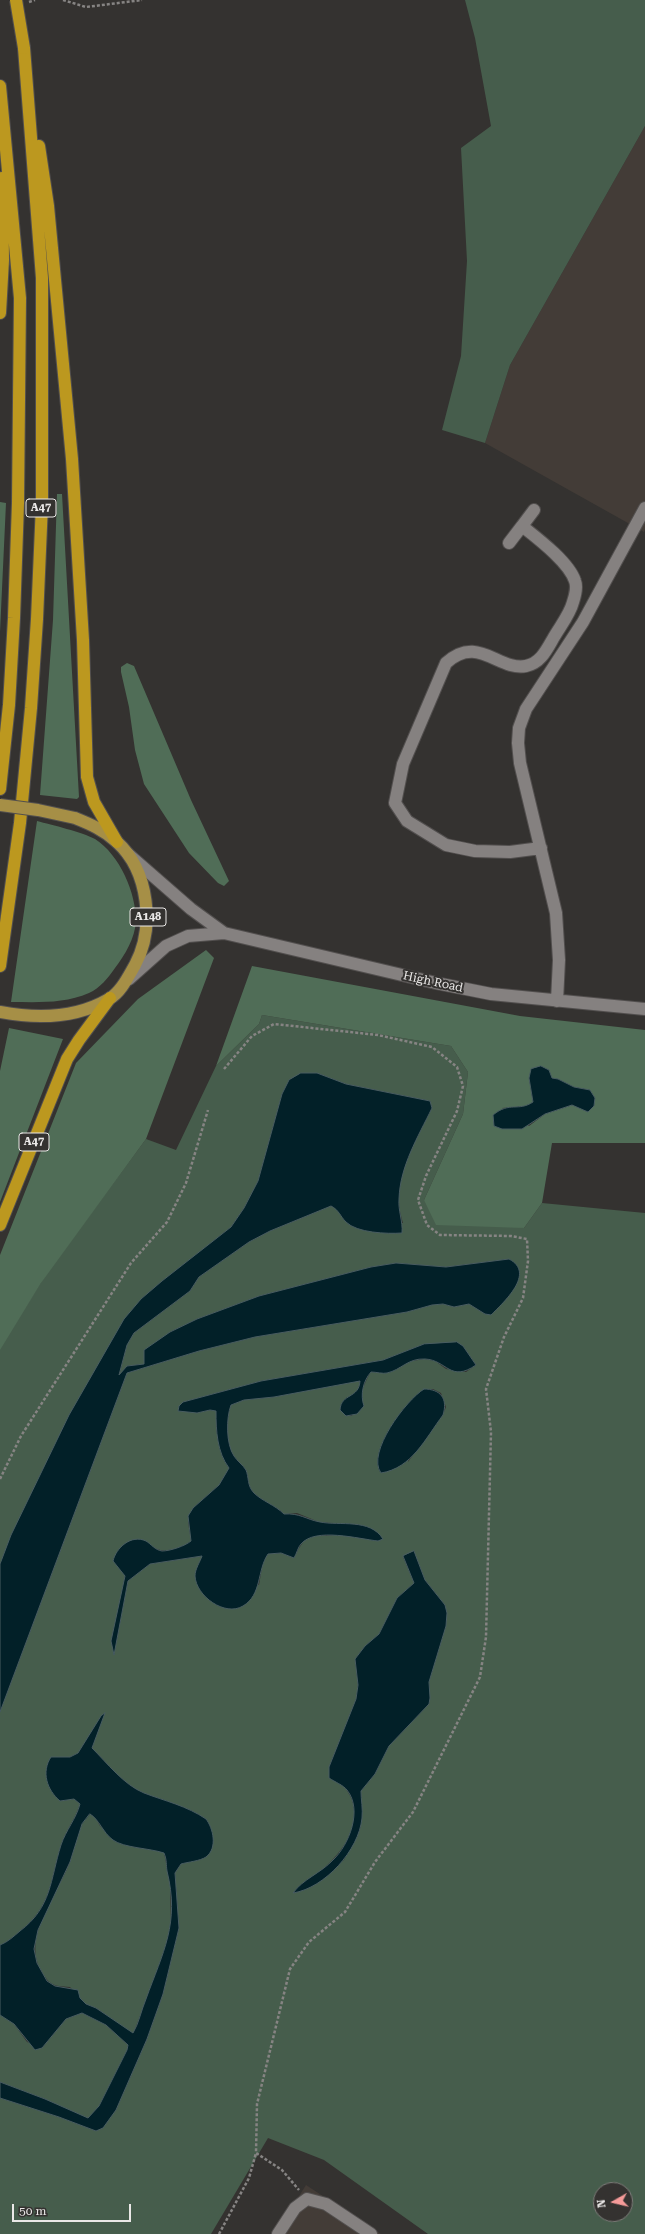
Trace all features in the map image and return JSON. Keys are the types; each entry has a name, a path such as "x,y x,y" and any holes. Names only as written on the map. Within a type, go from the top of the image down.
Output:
{"highway":[{"name":"A47","path":"16,0 48,206 72,459 83,640 87,777 94,802 117,842"},
{"name":"A47","path":"0,966 20,823 31,708 42,504 42,278 24,48"},
{"name":"A47","path":"0,88 3,260 0,313"},
{"name":"A47","path":"0,88 20,298 18,503 14,618 9,705 0,789"},
{"name":"A47","path":"0,1225 67,1059 78,1040 110,998"}],"main road":[{"name":"A148","path":"0,805 38,810 75,818 97,827 117,842 126,852 144,890 148,917 145,938 140,956 125,982 110,998 68,1014 46,1017 0,1012"}],"street":[{"path":"557,1002 559,936 556,912 520,763 518,743 519,728 526,709 583,622 645,508"},
{"path":"509,543 534,510"},
{"path":"522,526 542,542 568,569 576,581 575,595 570,611 544,655 536,663 525,666 515,666 481,653 465,653 452,657 446,663 403,764 395,803 407,821 446,845 482,852 510,852 540,848"},
{"name":"High Road","path":"126,852 191,909 224,933"},
{"name":"High Road","path":"125,982 166,946 188,936 224,933 443,985 491,994 557,1002 645,1009"},
{"path":"278,2234 295,2208 307,2199 326,2204 371,2234"}],"path":[{"path":"62,0 86,7 142,0"},
{"path":"219,2234 249,2178 256,2153 257,2104 290,1969 309,1942 345,1912 375,1862 413,1812 480,1677 486,1637 491,1432 486,1389 504,1337 523,1298 528,1261 527,1240 511,1236 440,1235 427,1225 418,1200 426,1176 457,1111 463,1086 457,1066 432,1047 378,1035 274,1024 252,1036 224,1069"},
{"path":"0,1479 21,1436 127,1270 167,1222 186,1182 208,1110"},
{"path":"256,2153 282,2170 307,2199"}],"shaded area":[{"path":"645,126 644,532 485,443 510,365"},
{"path":"306,2185 381,2234 275,2234"}],"green space":[{"path":"465,0 645,0 645,126 510,365 485,443 442,430 461,356 467,261 461,148 491,126 475,38"},
{"path":"57,494 62,494 79,797 77,799 40,795 53,620"},
{"path":"0,502 6,503 0,632"},
{"path":"127,663 134,666 191,800 229,881 224,886 218,883 189,853 144,784 135,750 129,707 121,672 121,667"},
{"path":"37,821 89,836 104,846 119,865 130,887 136,921 132,940 122,958 107,979 93,991 80,997 60,1001 11,1002"},
{"path":"206,950 214,958 146,1139 41,1283 0,1350 0,1255 76,1063 138,999"},
{"path":"252,966 520,1016 645,1030 645,1143 552,1143 542,1203 524,1228 436,1225 424,1200 463,1114 468,1072 451,1046 262,1015 259,1024 216,1066","holes":["529,1078 558,1079 574,1087 590,1090 572,1105 545,1114 529,1126 502,1108 527,1106 533,1102"]},
{"path":"262,1015 451,1046 468,1072 463,1114 424,1200 524,1228 542,1203 645,1213 645,2234 428,2234 324,2160 268,2138 211,2234 0,2234 0,2098 59,2117 96,2131 116,2110 147,2039 163,1994 179,1928 175,1873 181,1864 206,1857 206,1819 199,1814 144,1793 130,1785 92,1748 104,1713 78,1753 70,1757 51,1757 60,1801 74,1799 80,1803 61,1845 52,1881 44,1902 30,1922 11,1939 0,1945 0,1712 127,1373 199,1351 255,1337 407,1312 432,1305 443,1304 454,1307 469,1304 485,1314 509,1259 446,1267 396,1263 371,1267 259,1296 197,1319 170,1332 144,1364 127,1366 119,1376 127,1345 134,1333 190,1291 199,1277 249,1242 270,1231 331,1206 337,1209 347,1223 403,1223 399,1202 401,1179 410,1154 432,1108 430,1101 346,1084 317,1073 289,1080 282,1094 258,1181 244,1208 231,1227 141,1299 0,1564 0,1348 45,1276 146,1139 176,1150 216,1066 259,1024","holes":["424,1344 463,1346 476,1365 466,1372 446,1369 435,1361 424,1359 407,1362 387,1373 371,1372 352,1416 346,1416 340,1410 346,1398 356,1392 359,1387 360,1380 274,1397 244,1400 231,1405 228,1417 229,1445 235,1458 246,1470 250,1487 257,1496 284,1514 297,1513 319,1522 361,1525 337,1534 310,1537 306,1539 294,1558 281,1553 268,1554 263,1562 259,1585 198,1565 203,1556 150,1564 128,1581 114,1654 125,1576 137,1540 143,1541 161,1550 170,1550 191,1541 188,1522 193,1508 219,1485 230,1467 216,1431 216,1411 210,1410 197,1413 183,1402 261,1381 383,1360","424,1389 433,1389 441,1393 446,1407 443,1415 408,1462","414,1551 425,1580 445,1605 446,1626 429,1682 429,1704 389,1746 375,1774 361,1791 362,1818 360,1829 344,1860 294,1893 301,1884 317,1874 333,1859 340,1851 351,1832 354,1822 352,1800 345,1787 329,1767 356,1699 358,1685 355,1659 365,1646 379,1634 397,1598 414,1583 403,1557"]},
{"path":"9,1028 63,1039 0,1202 0,1071"},
{"path":"90,1814 95,1817 100,1826 132,1847 149,1848 164,1853 170,1883 171,1927 166,1948 133,2034 96,2008 86,2004 70,1987 59,1986 49,1982 41,1970 36,1957 36,1943 44,1915 65,1874 82,1824"},
{"path":"82,2013 106,2025 128,2045 127,2050 99,2106 88,2119 45,2099 0,2082 0,2015 14,2024 27,2042 42,2048 66,2019"}],"water":[{"path":"541,1066 549,1070 552,1078 558,1079 574,1087 590,1090 595,1098 594,1106 588,1112 572,1105 545,1114 522,1129 502,1129 494,1126 493,1115 499,1111 504,1108 528,1105 533,1102 529,1078 531,1069"},
{"path":"301,1073 317,1073 346,1084 430,1101 432,1108 406,1163 400,1187 399,1203 402,1233 365,1231 351,1226 338,1211 331,1206 270,1231 249,1242 199,1277 190,1291 134,1333 127,1345 119,1375 127,1366 144,1364 144,1350 170,1332 197,1319 259,1296 371,1267 396,1263 446,1267 509,1259 517,1265 519,1279 510,1295 491,1315 485,1314 469,1304 454,1307 443,1304 432,1305 407,1312 255,1337 199,1351 127,1373 0,1712 0,1564 11,1535 69,1415 124,1319 141,1299 231,1227 244,1208 258,1181 282,1094 289,1080"},
{"path":"457,1342 463,1346 476,1365 460,1372 449,1369 432,1360 419,1359 409,1362 387,1373 371,1372 363,1388 362,1397 364,1406 357,1414 346,1416 340,1410 343,1401 357,1391 360,1381 274,1397 244,1400 231,1405 228,1417 229,1445 234,1456 246,1470 249,1484 254,1493 284,1514 298,1515 320,1522 363,1525 377,1532 383,1539 378,1541 338,1535 316,1536 301,1544 294,1558 281,1553 268,1554 253,1595 243,1606 236,1609 220,1607 213,1603 200,1591 195,1573 202,1556 150,1564 128,1581 114,1655 111,1641 125,1576 113,1561 117,1551 125,1544 135,1539 146,1541 162,1551 177,1548 191,1541 188,1516 193,1508 219,1485 229,1468 220,1448 217,1434 216,1411 210,1410 197,1413 178,1411 179,1406 183,1402 261,1381 383,1360 424,1344"},
{"path":"424,1389 430,1389 442,1396 445,1404 443,1415 424,1443 409,1459 392,1470 381,1473 378,1464 379,1453 383,1441 399,1415 416,1395"},
{"path":"414,1551 425,1580 445,1605 447,1613 446,1626 429,1682 429,1704 389,1746 375,1774 361,1791 362,1818 354,1843 347,1854 328,1876 317,1884 305,1890 293,1893 302,1884 328,1865 339,1854 349,1837 354,1817 352,1798 345,1788 329,1778 329,1767 356,1699 358,1685 355,1659 365,1646 379,1634 397,1598 414,1583 403,1556"},
{"path":"105,1713 92,1748 130,1785 144,1793 184,1807 206,1819 211,1827 213,1843 210,1853 206,1857 181,1864 175,1873 179,1928 163,1994 147,2039 116,2110 103,2128 96,2131 59,2117 0,2098 0,2082 45,2099 88,2118 99,2106 127,2050 128,2045 106,2025 82,2013 66,2019 42,2048 35,2050 14,2024 0,2015 0,1945 11,1939 30,1922 44,1902 52,1881 61,1845 80,1804 74,1799 60,1801 55,1797 47,1780 46,1769 48,1763 51,1757 70,1757 78,1753 101,1716","holes":["90,1814 106,1834 118,1843 158,1851 164,1853 166,1858 171,1890 171,1922 164,1952 133,2033 96,2008 86,2004 80,1998 78,1990 55,1986 47,1981 37,1963 34,1949 38,1930 70,1862 82,1824"]}]}
